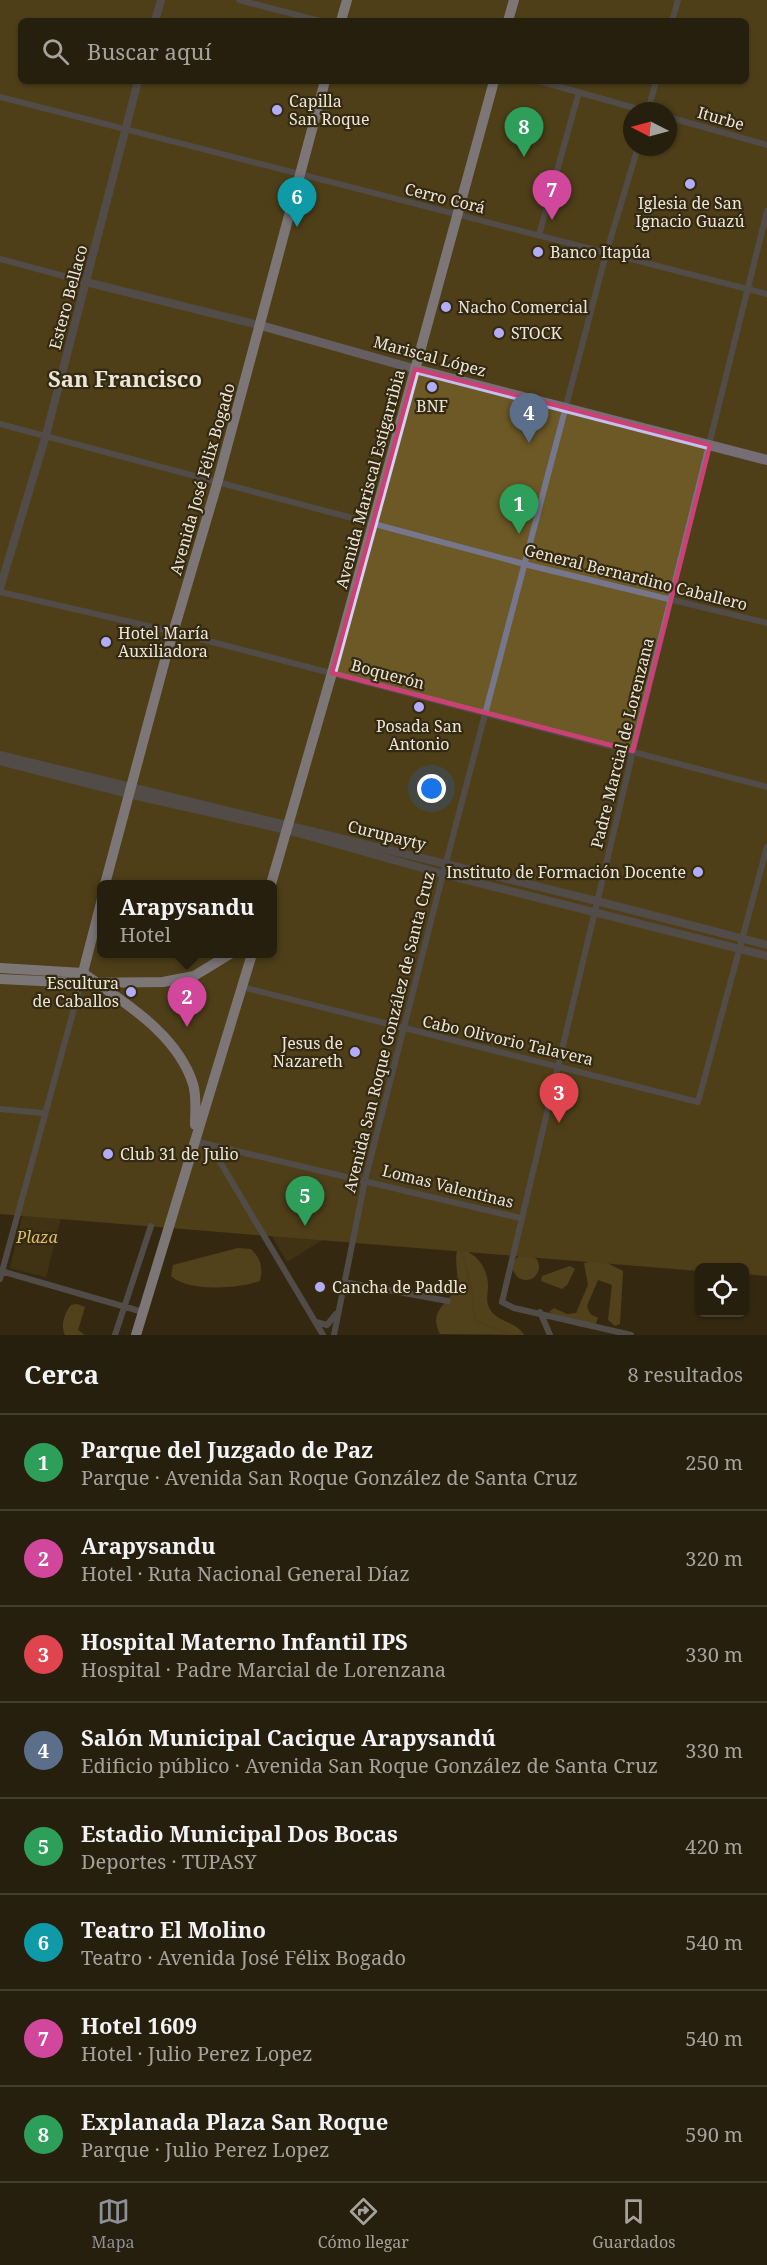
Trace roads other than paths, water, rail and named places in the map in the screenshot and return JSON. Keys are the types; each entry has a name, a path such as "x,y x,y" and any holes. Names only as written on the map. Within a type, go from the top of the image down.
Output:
{"highway":[{"path":"342,18 347,0"},
{"path":"509,18 514,0"},
{"name":"Avenida José Félix Bogado","path":"106,880 165,660 217,484 324,84"},
{"name":"Avenida Mariscal Estigarribia","path":"272,880 332,673 493,84"},
{"path":"82,978 97,919"},
{"path":"0,968 82,978 94,982 141,983 180,980 200,973 224,958"},
{"path":"136,1335 251,958"},
{"path":"0,979 82,978"},
{"path":"94,982 145,1019 173,1048 193,1084 196,1105 194,1141"}],"main road":[{"name":"Mariscal López","path":"259,325 415,369 767,459"}],"street":[{"path":"156,18 161,0"},
{"path":"239,0 308,18"},
{"path":"673,18 678,0"},
{"name":"Estero Bellaco","path":"0,590 46,435 137,84"},
{"path":"550,84 623,104"},
{"path":"650,102 655,84"},
{"path":"539,236 579,92"},
{"name":"Cerro Corá","path":"0,97 298,176 457,214 767,294"},
{"name":"Iturbe","path":"677,120 767,146"},
{"name":"Avenida San Roque González de Santa Cruz","path":"334,1335 364,1180 442,874 486,715 606,254 635,156"},
{"name":"Padre Marcial de Lorenzana","path":"540,1312 514,1308 502,1302 504,1283 767,210"},
{"path":"0,259 86,282"},
{"name":"Mariscal López","path":"86,282 259,325"},
{"name":"General Bernardino Caballero","path":"0,424 217,484 373,522 524,564 767,623"},
{"name":"Boquerón","path":"0,590 174,632 767,787"},
{"name":"Curupayty","path":"0,755 129,791"},
{"name":"Curupayty","path":"0,761 445,863 767,945"},
{"name":"Curupayty","path":"288,827 442,874 767,956"},
{"path":"739,949 767,848"},
{"name":"Cabo Olivorio Talavera","path":"242,987 698,1102 739,949"},
{"path":"0,1279 43,1113 82,978"},
{"path":"0,1109 43,1113"},
{"name":"Lomas Valentinas","path":"194,1141 520,1218"},
{"path":"210,1145 323,1335"},
{"path":"115,1335 151,1226"},
{"path":"1,1271 142,1312"},
{"path":"344,1282 448,1300"},
{"path":"316,1322 327,1325 339,1310"},
{"path":"540,1312 550,1335"},
{"path":"540,1312 631,1335"}],"waterway":[{"path":"461,1250 471,1285 475,1321 513,1335"}],"place":[{"name":"Capilla San Roque","path":"277,110"},
{"name":"Explanada Plaza San Roque","path":"524,157"},
{"name":"Iglesia de San Ignacio Guazú","path":"690,184"},
{"name":"Hotel 1609","path":"552,220"},
{"name":"Teatro El Molino","path":"297,227"},
{"name":"Banco Itapúa","path":"538,252"},
{"name":"Nacho Comercial","path":"446,307"},
{"name":"STOCK","path":"499,333"},
{"name":"BNF","path":"432,387"},
{"name":"Salón Municipal Cacique Arapysandú","path":"529,443"},
{"name":"Parque del Juzgado de Paz","path":"519,534"},
{"name":"Hotel María Auxiliadora","path":"106,642"},
{"name":"Posada San Antonio","path":"419,707"},
{"name":"Instituto de Formación Docente","path":"698,872"},
{"name":"Escultura de Caballos","path":"131,992"},
{"name":"Arapysandu","path":"187,1027"},
{"name":"Jesus de Nazareth","path":"355,1052"},
{"name":"Hospital Materno Infantil IPS","path":"559,1123"},
{"name":"Club 31 de Julio","path":"108,1154"},
{"name":"Estadio Municipal Dos Bocas","path":"305,1226"},
{"name":"Cancha de Paddle","path":"320,1287"}],"district":[{"name":"San Francisco","path":"125,379"}],"park label":[{"name":"Plaza","path":"37,1237"}]}
